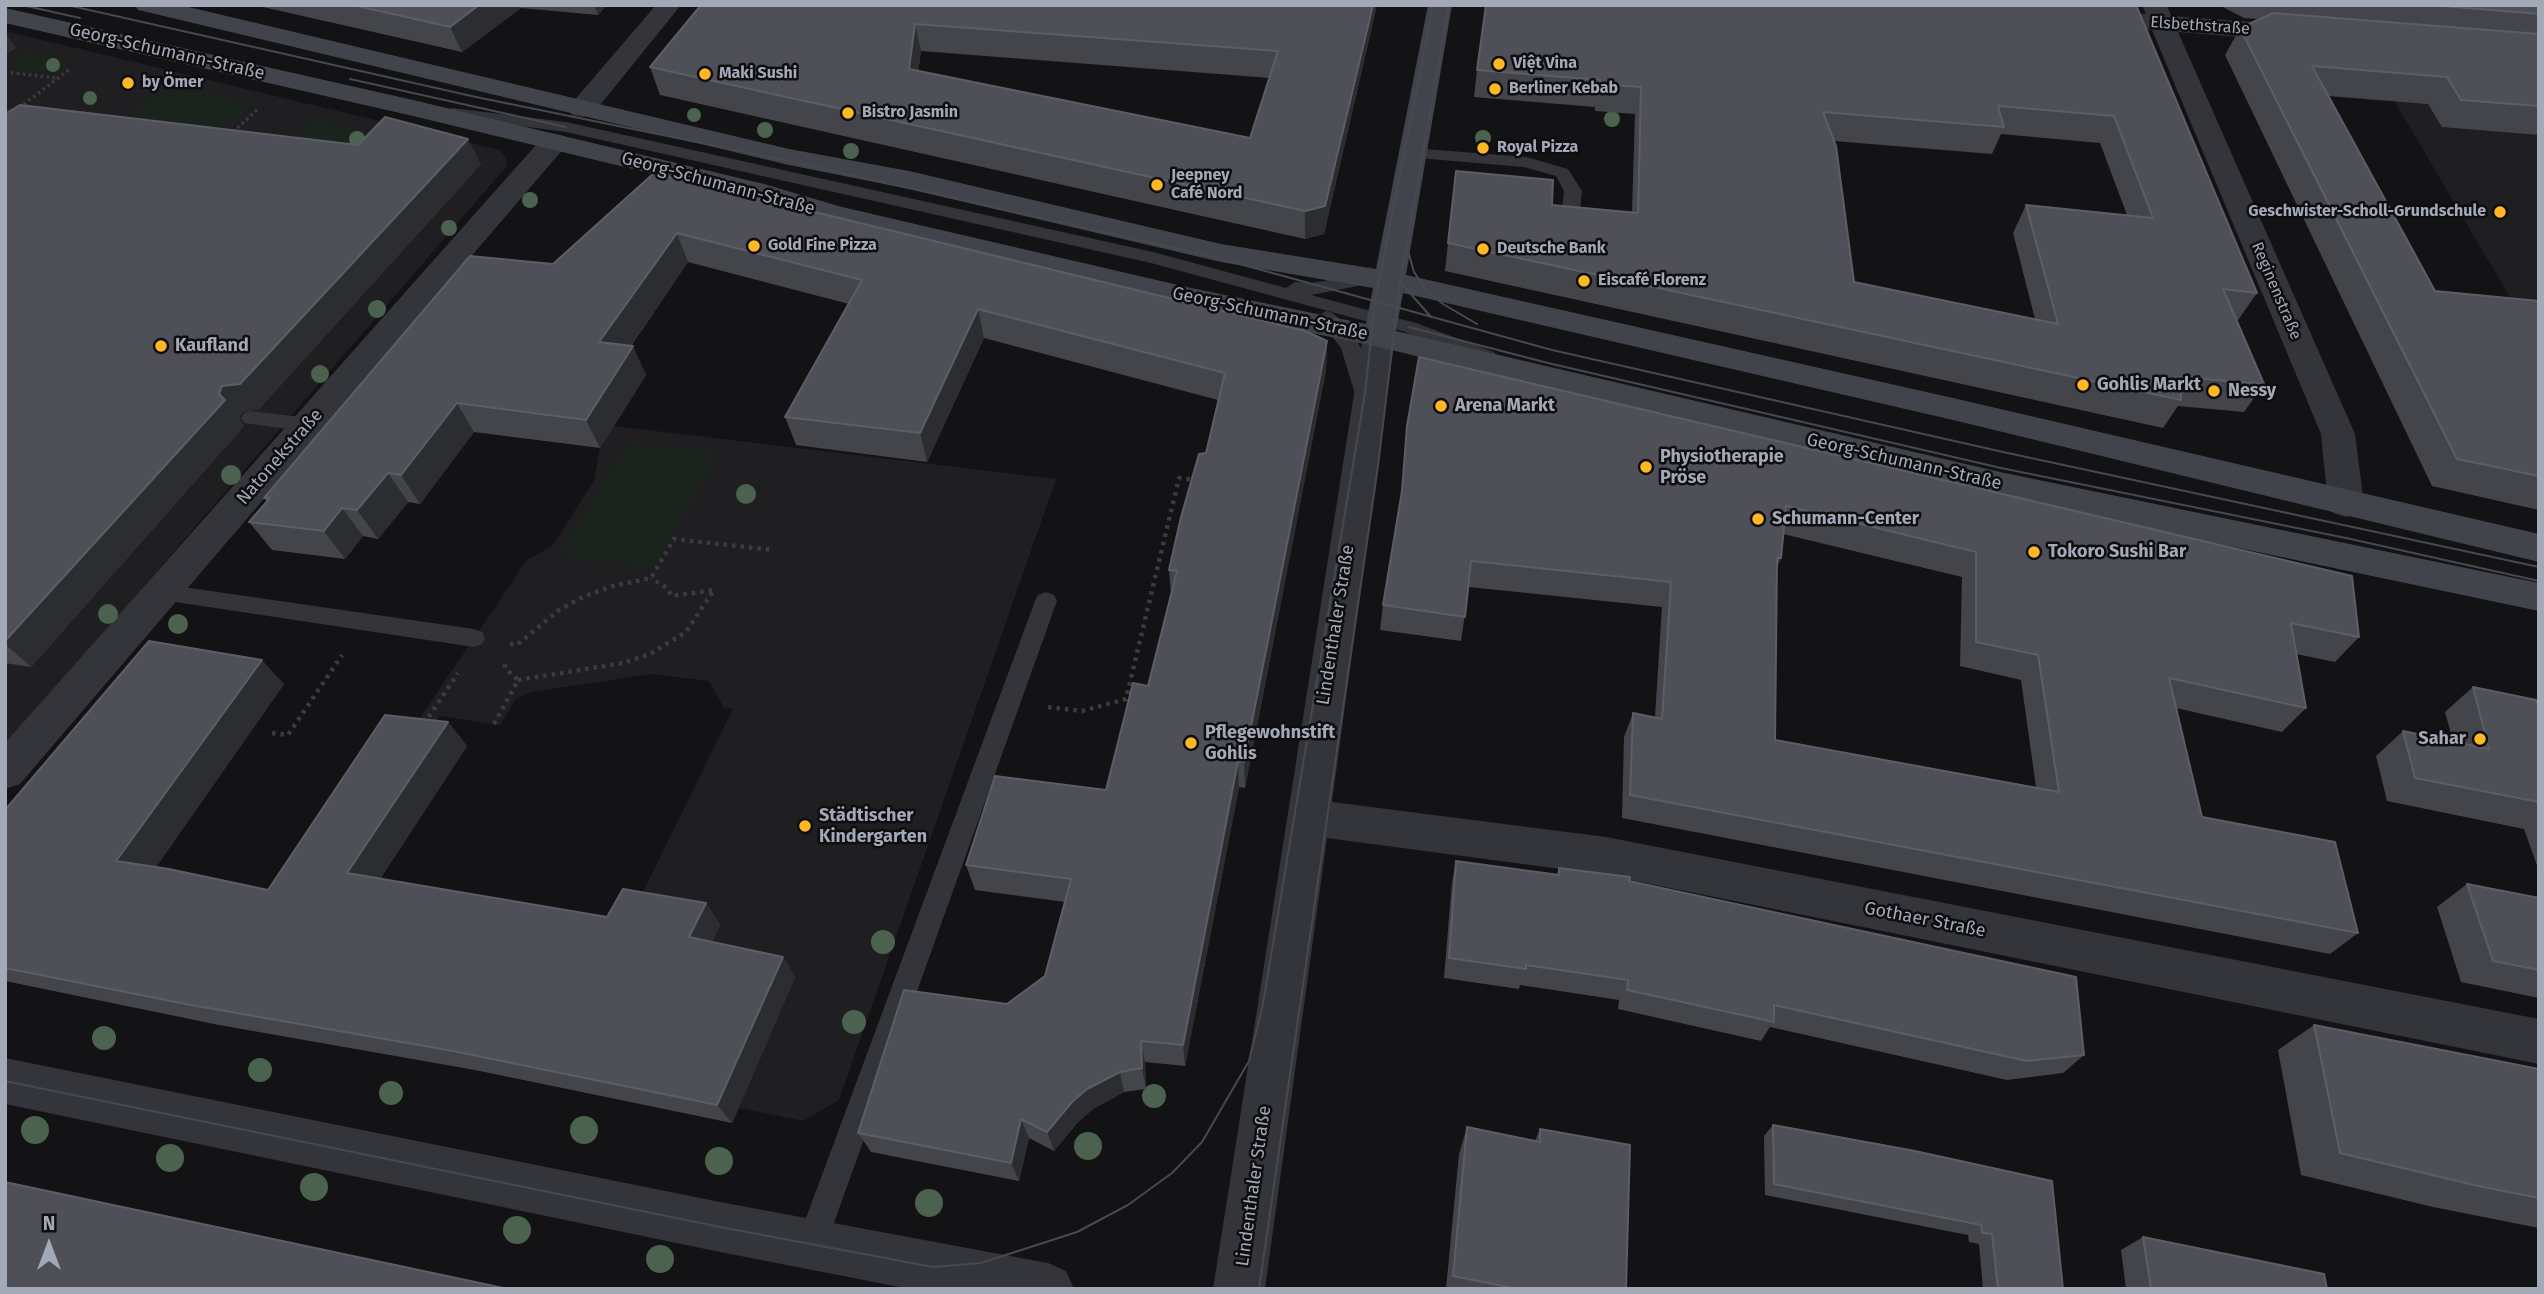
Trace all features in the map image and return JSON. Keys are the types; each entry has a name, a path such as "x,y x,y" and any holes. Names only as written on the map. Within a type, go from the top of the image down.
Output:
{"main road":[{"name":"Georg-Schumann-Straße","path":"147,5 567,126 754,190 834,214 1191,298 1366,330 1543,377 2013,488 2539,597"},
{"name":"Lindenthaler Straße","path":"1366,330 1377,279 1396,244 1440,5"},
{"name":"Georg-Schumann-Straße","path":"5,15 413,108 789,157 909,180 1222,253 1377,279 1953,409 2539,548"}],"street":[{"name":"Natonekstraße","path":"5,772 669,5"},
{"name":"Elsbethstraße","path":"2063,15 2158,14 2322,35"},
{"name":"Reginenstraße","path":"2158,14 2338,434 2346,504"},
{"name":"Lindenthaler Straße","path":"1239,1289 1307,817 1370,409 1366,330"},
{"name":"Gothaer Straße","path":"1307,817 1606,856 2539,1042"},
{"path":"5,1081 811,1245 1048,1289"}],"lane":[{"path":"567,126 800,177 1261,285 1311,289 1377,279"},
{"path":"1412,153 1526,162 1562,173 1573,191 1571,210"},
{"path":"1222,253 1311,289 1366,330"},
{"path":"1261,285 1366,330"},
{"path":"1366,330 1351,348 1370,409"},
{"path":"251,418 308,425"},
{"path":"162,592 477,639"},
{"path":"811,1245 1046,601"}],"path":[{"path":"16,111 75,64"},
{"path":"5,72 58,78"},
{"path":"229,136 266,102"},
{"path":"1009,703 1082,711 1126,699 1179,478 1198,481"},
{"path":"651,578 674,539 773,550"},
{"path":"651,578 667,588 672,596 714,590 699,617 686,632 650,654 610,666 518,680 503,665 517,645 559,610 585,596 613,586 651,578"},
{"path":"272,733 288,735 364,623"},
{"path":"421,730 477,639 517,645"},
{"path":"494,724 518,680"}],"shaded area":[{"name":"Kaufland","path":"5,31 500,150 506,157 507,166 5,747"},
{"path":"26,50 71,62 57,72 5,66"},
{"name":"Geschwister-Scholl-Grundschule","path":"2539,74 2539,319 2511,299 2386,87"},
{"path":"173,85 251,104 201,148 104,138 139,108"},
{"path":"315,120 385,138 353,172 271,162"},
{"name":"Städtischer Kindergarten","path":"614,426 1056,479 839,1100 803,1121 555,1070 733,709 724,708 709,681 653,674 530,692 516,699 500,725 440,716 392,787 375,784 527,560 552,546 594,481 600,448"},
{"path":"629,443 719,453 655,567 559,555"}],"building":[{"path":"353,5 479,5 450,27"},
{"path":"701,5 1373,5 1325,206 1305,211 650,67","holes":["915,24 1278,51 1250,138 909,69"]},
{"path":"1486,5 2136,5 2257,293 2223,289 2264,384 2180,377 2181,400 1448,243 1456,171 1553,180 1552,205 1638,213 1641,87 1600,84 1600,80 1477,70","holes":["1998,106 2114,116 2153,218 2026,205 2058,324 1854,282 1836,146 1823,112 2004,127"]},
{"path":"2431,5 2539,5 2539,14"},
{"path":"2273,13 2539,34 2539,106 2461,100 2447,77 2312,66 2435,291 2539,301 2539,476 2457,459 2240,28"},
{"name":"Kaufland","path":"20,105 358,145 385,117 468,139 240,384 222,386 219,394 225,400 5,641 5,114"},
{"path":"654,173 1305,331 1327,341 1244,762 1238,761 1183,1045 1141,1041 1142,1068 1120,1072 1087,1089 1072,1102 1047,1132 1021,1119 1011,1163 858,1133 904,990 1007,1004 1045,976 1071,879 966,865 995,776 1106,790 1133,683 1148,686 1177,571 1169,570 1181,517 1199,454 1206,453 1225,373 978,309 920,433 785,417 862,280 677,233 599,342 633,346 586,420 457,403 401,475 388,473 357,510 342,508 324,531 249,522 270,498 264,498 470,256 553,264"},
{"path":"1419,357 2352,576 2359,637 2291,623 2306,708 2169,678 2202,817 2335,842 2358,933 1630,795 1633,713 1662,719 1671,582 1471,561 1465,617 1383,605 1402,491 1407,426","holes":["1786,506 1976,552 1976,642 2038,655 2059,792 1775,740 1777,558 1781,558"]},
{"path":"149,641 262,660 116,861 268,890 385,715 448,722 347,873 607,917 623,889 706,903 689,937 783,957 717,1105 453,1051 191,1005 5,968 5,810"},
{"path":"2473,687 2536,700 2539,708 2539,802 2415,778 2403,731 2489,749"},
{"path":"1456,861 1559,875 1559,868 1630,877 1629,881 2076,977 2084,1055 2027,1061 1774,1005 1774,1022 1627,990 1628,980 1526,965 1526,969 1449,958"},
{"path":"2467,884 2539,898 2539,970 2493,961"},
{"path":"2314,1025 2539,1069 2539,1198 2340,1153"},
{"path":"1773,1125 1915,1151 2052,1181 2063,1289 1998,1289 1992,1234 1982,1233 1981,1225 1774,1184"},
{"path":"1467,1127 1540,1142 1540,1129 1630,1145 1626,1289 1518,1289 1453,1276"},
{"path":"5,1182 508,1289 5,1289"},
{"path":"2143,1237 2324,1274 2327,1289 2151,1289"}],"tram line":[{"path":"22,5 80,18"},
{"path":"67,5 476,97 785,160 1218,258 1375,301"},
{"path":"1375,301 1433,5"},
{"path":"1400,282 1449,5"},
{"path":"350,79 566,127"},
{"path":"1408,251 1414,272 1426,290 1443,304 1477,324"},
{"path":"1396,277 1400,282"},
{"path":"1397,307 1400,282"},
{"path":"1400,282 1431,317"},
{"path":"5,1081 720,1227 933,1267 981,1263 1077,1232 1128,1205 1172,1173 1202,1142 1249,1061 1263,1004 1365,393 1375,301"},
{"path":"1375,301 1397,307"},
{"path":"1259,1289 1378,466 1397,307"},
{"path":"1397,307 1431,317"},
{"path":"1431,317 1552,350 2003,452 2539,567"},
{"path":"1409,327 1548,363 2001,468 2346,538 2539,581"}],"place":[{"name":"Việt Vina","path":"1499,64"},
{"name":"Maki Sushi","path":"705,74"},
{"name":"by Ömer","path":"128,83"},
{"name":"Berliner Kebab","path":"1495,89"},
{"name":"Bistro Jasmin","path":"848,113"},
{"name":"Royal Pizza","path":"1483,148"},
{"name":"Jeepney Café Nord","path":"1157,185"},
{"name":"Geschwister-Scholl-Grundschule","path":"2500,212"},
{"name":"Gold Fine Pizza","path":"754,246"},
{"name":"Deutsche Bank","path":"1483,249"},
{"name":"Eiscafé Florenz","path":"1584,281"},
{"name":"Kaufland","path":"161,346"},
{"name":"Gohlis Markt","path":"2083,385"},
{"name":"Nessy","path":"2214,391"},
{"name":"Arena Markt","path":"1441,406"},
{"name":"Physiotherapie Pröse","path":"1646,467"},
{"name":"Schumann-Center","path":"1758,519"},
{"name":"Tokoro Sushi Bar","path":"2034,552"},
{"name":"Sahar","path":"2480,739"},
{"name":"Pflegewohnstift Gohlis","path":"1191,743"},
{"name":"Städtischer Kindergarten","path":"805,826"}]}
